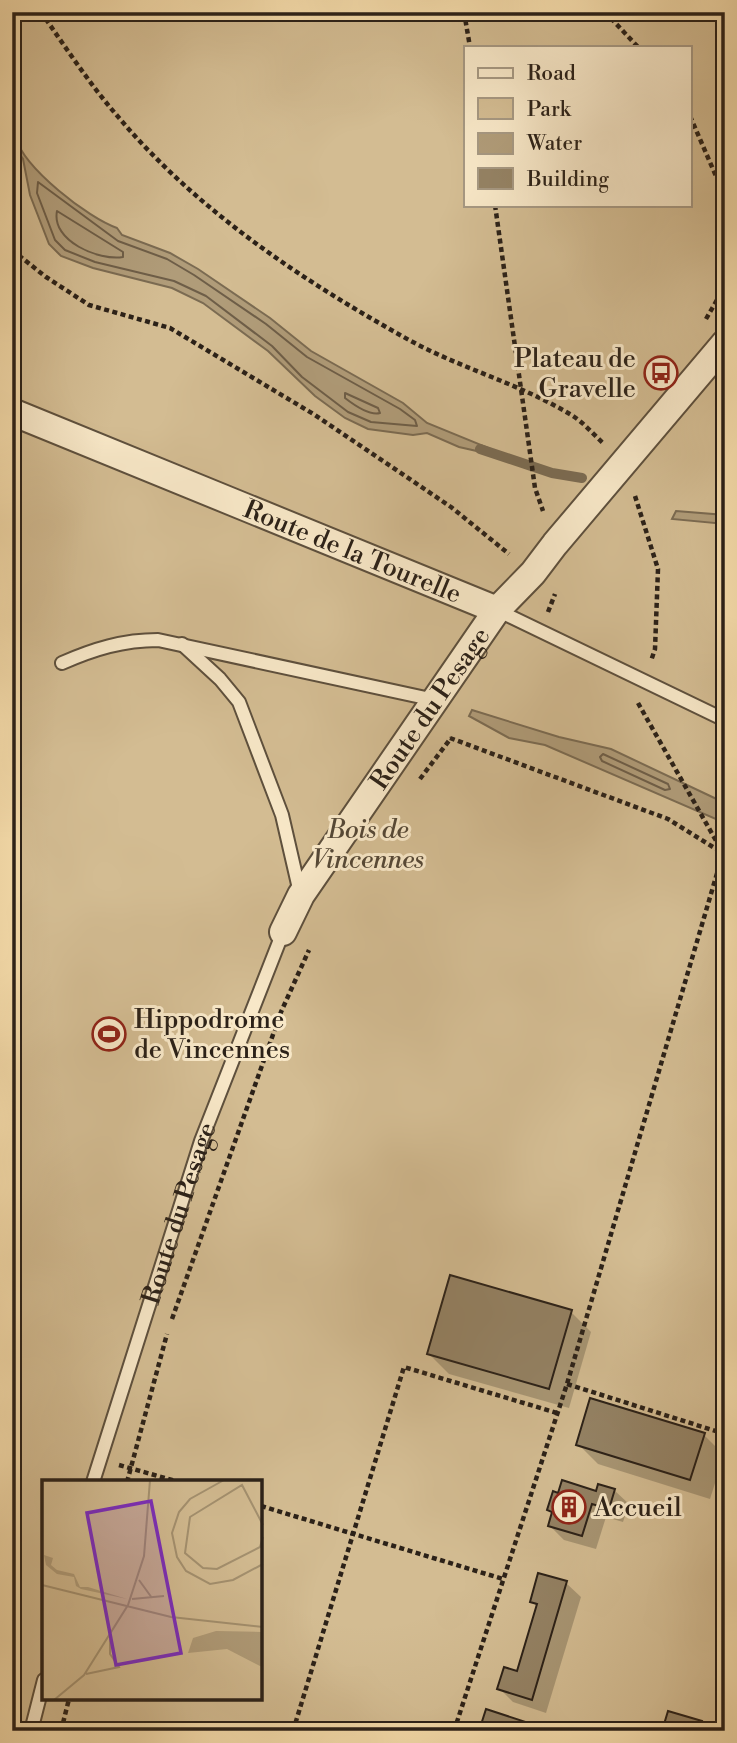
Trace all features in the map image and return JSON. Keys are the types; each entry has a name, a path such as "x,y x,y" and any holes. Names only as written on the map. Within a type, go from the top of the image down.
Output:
{"street":[{"name":"Route du Pesage","path":"283,932 301,894 497,610 533,573 725,343"},
{"name":"Route de la Tourelle","path":"12,412 497,610"}],"lane":[{"name":"Route de la Tourelle","path":"497,610 725,720"},
{"path":"62,663 97,648 136,640 182,643 435,700"},
{"path":"182,643 220,679 239,702 282,815 301,894"},
{"name":"Route du Pesage","path":"93,1480 201,1141 283,932"},
{"path":"31,1731 42,1688"}],"path":[{"path":"41,12 119,118 202,202 312,282 372,319 450,362 522,389 575,417 625,464 659,569 655,649 638,703 724,854 567,1384 454,1731"},
{"path":"464,12 470,46"},
{"path":"605,12 637,46"},
{"path":"692,121 725,197"},
{"path":"495,206 535,488 555,544"},
{"path":"12,250 46,277 89,304 170,328 315,415 451,507 533,573"},
{"path":"418,724 668,819 724,854"},
{"path":"412,790 452,738"},
{"path":"128,1480 169,1328 281,1012 312,943"},
{"path":"293,1731 404,1367 557,1413"},
{"path":"567,1384 725,1434"},
{"path":"99,1457 172,1480"},
{"path":"262,1506 503,1579"},
{"path":"61,1731 68,1701"}],"green space":[{"name":"Bois de Vincennes","path":"12,12 725,12 725,1731 12,1731"}],"water":[{"path":"12,100 15,133 21,150 44,177 74,203 117,228 122,235 170,253 198,269 270,318 311,351 403,403 427,423 491,449 490,454 459,447 427,433 413,435 368,429 345,418 315,396 268,351 203,303 172,288 93,268 61,256 49,244 30,195 23,159 12,144"},
{"path":"676,511 725,515 725,524 672,519"},
{"path":"472,710 559,737 611,749 725,803 725,823 545,745 509,738 469,716"}],"building":[{"path":"450,1275 572,1310 549,1389 427,1354"},
{"path":"590,1398 705,1433 690,1480 576,1445"},
{"name":"Accueil","path":"562,1480 596,1491 598,1484 615,1489 609,1509 592,1504 582,1536 548,1526 552,1512 547,1510 553,1491 558,1493"},
{"path":"538,1573 567,1581 532,1700 497,1689 504,1667 517,1671 537,1604 530,1602"},
{"path":"486,1709 553,1731 479,1731"},
{"path":"668,1711 702,1721 699,1731 662,1731"}],"waterway":[{"path":"480,449 552,473 582,478"}],"place":[{"name":"Plateau de Gravelle","path":"661,373"},
{"name":"Hippodrome de Vincennes","path":"109,1034"},
{"name":"Accueil","path":"569,1507"}]}
